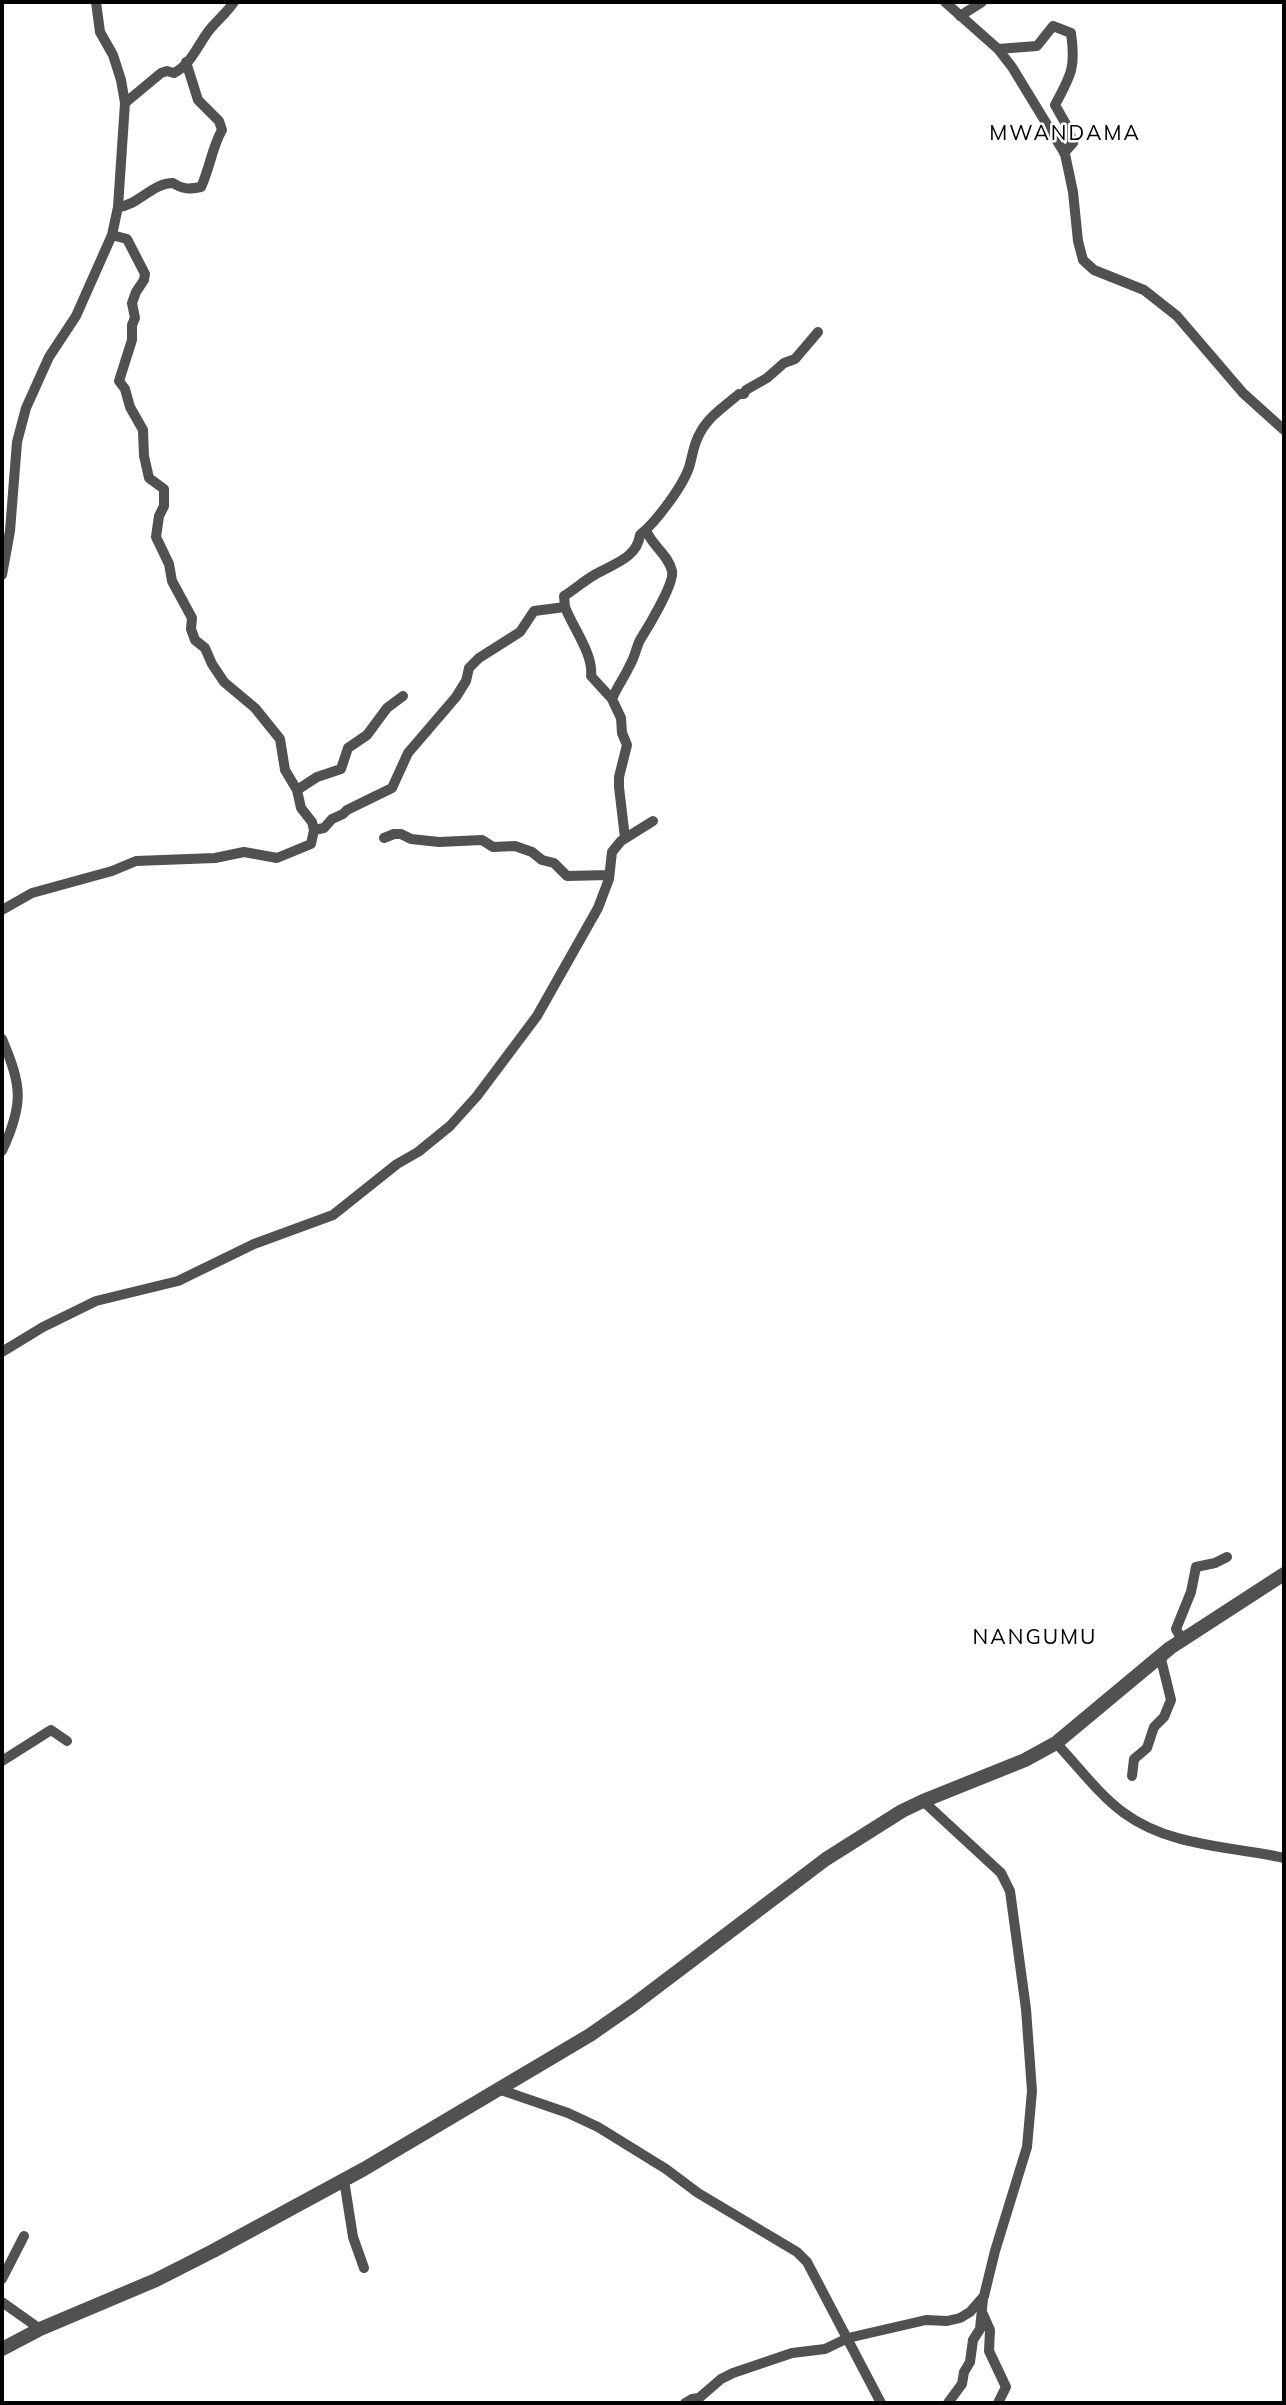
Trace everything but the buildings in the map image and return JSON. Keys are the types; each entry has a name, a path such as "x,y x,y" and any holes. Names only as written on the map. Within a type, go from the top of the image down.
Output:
{"street":[{"path":"2,575 10,531 17,442 26,408 49,357 76,316 112,235 118,207 125,103 113,55 100,32 96,2"},
{"path":"125,103 161,73 174,73 181,69 208,31 234,2"},
{"path":"945,2 998,48 1064,153 1083,260 1094,270 1144,290 1177,316 1243,393 1284,430"},
{"path":"960,16 982,2"},
{"path":"998,48 1037,46 1053,26 1071,33 1075,57 1071,75 1055,105 1067,125 1073,143 1064,153"},
{"path":"118,207 130,205 167,183 190,189 201,187 205,179 215,150 214,144 222,130 219,121 198,100 186,62"},
{"path":"2,910 32,893 112,871 136,861 215,858 236,856 244,852 277,858 312,844 313,822 301,808 297,790 285,770 280,738 255,708 224,682 205,648 195,639 191,629 192,618 172,581 169,564 156,537 159,516 164,506 164,489 149,478 144,456 143,430 119,381 132,340 135,318 132,303 145,274 127,239 112,235"},
{"path":"625,838 619,776 627,745 622,733 621,719 612,699 591,676 592,669 587,655 565,607 565,596 598,573 611,568 639,543 640,535 671,498 690,466 693,448 708,421 739,394 744,394 746,390 758,385 784,362 795,359 818,332"},
{"path":"612,699 673,576 666,556 648,537 646,530"},
{"path":"314,830 324,828 332,819 392,788 408,753 456,697 466,681 469,668 479,657 520,632 534,611 565,607"},
{"path":"297,790 317,778 341,769 348,748 367,735 387,708 403,696"},
{"path":"2,1352 43,1326 96,1300 178,1281 254,1244 332,1215 450,1126 477,1096 537,1016 598,908 609,875 612,852 625,838 653,821"},
{"path":"384,838 394,834 439,842 482,840 493,847 514,846 531,852 542,860 554,863 567,876 609,875"},
{"path":"2,1039 15,1069 19,1098 13,1127 2,1151"},
{"path":"1182,1640 1176,1629 1191,1592 1196,1567 1227,1557"},
{"path":"2,2349 40,2329 156,2280 344,2180 611,2021 826,1859 923,1801 1024,1760 1056,1743 1160,1655 1284,1574"},
{"path":"1132,1776 1134,1759 1147,1748 1154,1727 1164,1717 1171,1700 1160,1655"},
{"path":"2,1761 51,1730 67,1741"},
{"path":"1056,1743 1124,1814 1147,1826 1194,1843 1284,1858"},
{"path":"923,1801 1001,1873 1010,1891 1026,2009 1032,2091 1029,2132 983,2298 980,2329 972,2340 970,2362 964,2372 962,2384 948,2403"},
{"path":"498,2089 569,2113 598,2127 644,2154 698,2193 797,2252 807,2262 881,2403"},
{"path":"344,2180 354,2236 364,2268"},
{"path":"2,2279 24,2236"},
{"path":"685,2403 699,2398 721,2379 733,2373 792,2353 825,2349 848,2339 926,2320 947,2321 960,2318 983,2298"},
{"path":"2,2302 40,2329"},
{"path":"982,2312 990,2330 989,2351 1006,2387 1000,2403"}],"district":[{"name":"MWANDAMA","path":"1065,134"},
{"name":"NANGUMU","path":"1035,1638"}]}
